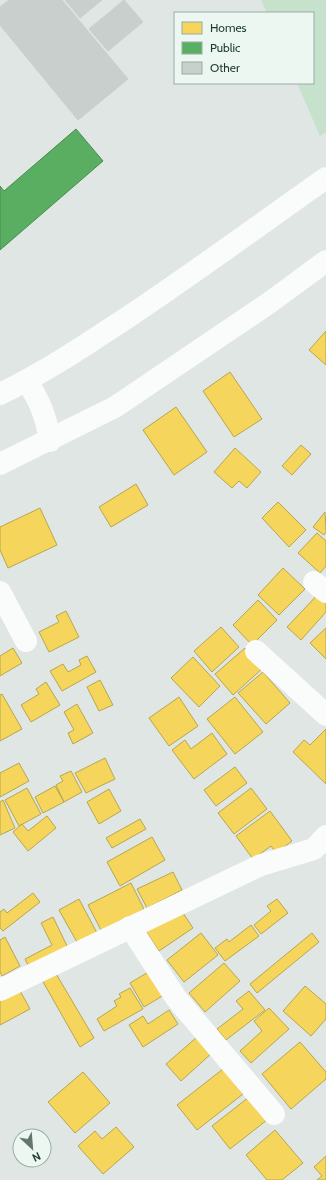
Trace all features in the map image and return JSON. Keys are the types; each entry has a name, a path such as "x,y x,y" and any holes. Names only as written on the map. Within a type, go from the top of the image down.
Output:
{"street":[{"path":"0,394 27,381 74,353 165,292 326,178"},
{"path":"0,464 50,441 115,407 269,303 326,261"},
{"path":"27,381 40,402 47,423 50,441"},
{"path":"0,592 26,641"},
{"path":"256,651 326,714"},
{"path":"0,990 261,865 314,849 326,836"},
{"path":"130,927 176,998 274,1114"}],"green space":[{"path":"261,0 326,0 326,132 320,136 297,84 314,84 314,12 267,12"}],"building: Homes":[{"path":"326,331 326,365 309,350"},
{"path":"230,372 262,419 234,437 203,391"},
{"path":"176,407 207,452 174,475 143,430"},
{"path":"301,445 311,454 292,475 282,466"},
{"path":"235,448 261,472 247,488 239,481 232,488 214,472"},
{"path":"136,484 148,505 111,527 99,507"},
{"path":"278,502 306,530 289,547 262,518"},
{"path":"40,508 57,545 8,568 0,550 0,527"},
{"path":"325,512 326,532 324,535 313,527"},
{"path":"317,533 326,541 326,566 320,573 298,553"},
{"path":"283,568 305,589 279,615 258,595"},
{"path":"321,591 326,596 326,612 301,640 287,627"},
{"path":"258,600 277,620 252,645 233,625"},
{"path":"66,611 79,637 49,652 39,632 59,622 56,616"},
{"path":"221,627 239,647 212,672 194,651"},
{"path":"326,628 326,659 310,643"},
{"path":"13,648 22,663 0,676 0,656"},
{"path":"245,648 263,668 233,695 215,674"},
{"path":"87,656 96,672 62,691 50,671 63,664 68,672 81,665 79,660"},
{"path":"193,657 220,686 199,707 171,678"},
{"path":"263,672 290,703 266,724 238,693"},
{"path":"100,680 113,705 99,711 87,687"},
{"path":"46,682 60,705 31,722 21,705 39,694 36,689"},
{"path":"2,694 22,729 0,741 0,695"},
{"path":"179,697 198,726 169,746 149,718"},
{"path":"235,697 263,732 235,754 207,719"},
{"path":"77,704 93,733 73,744 68,733 74,730 64,712"},
{"path":"326,729 326,784 293,752 304,740 310,745"},
{"path":"212,733 227,754 194,779 172,750 185,740 191,749"},
{"path":"105,758 115,779 86,793 75,773"},
{"path":"19,763 29,781 0,797 0,773"},
{"path":"235,767 247,783 216,806 204,790"},
{"path":"71,771 82,792 64,802 56,785 63,781 60,776"},
{"path":"55,786 64,802 43,813 35,797"},
{"path":"27,788 41,814 19,826 5,800"},
{"path":"251,788 267,809 234,834 218,813"},
{"path":"109,789 121,811 99,824 87,802"},
{"path":"3,800 15,828 0,835 0,802"},
{"path":"270,811 292,841 276,853 271,846 253,859 236,836"},
{"path":"47,816 56,828 28,851 13,832 22,824 28,831"},
{"path":"140,819 146,829 112,848 106,838"},
{"path":"152,837 165,860 120,886 107,862"},
{"path":"173,872 182,890 147,908 137,889"},
{"path":"131,883 144,909 102,932 88,905"},
{"path":"33,893 40,902 3,931 0,928 0,912 4,909 7,913"},
{"path":"79,899 97,933 78,944 59,910"},
{"path":"277,899 288,913 261,934 254,925 271,911 267,906"},
{"path":"179,907 193,928 159,951 145,930"},
{"path":"53,917 69,950 30,969 25,959 52,945 41,923"},
{"path":"251,925 259,936 225,961 215,948 227,939 229,942"},
{"path":"201,933 218,955 184,982 167,960"},
{"path":"312,933 319,942 257,993 250,984"},
{"path":"5,937 20,966 2,976 0,972 0,940"},
{"path":"224,963 240,981 205,1012 189,993"},
{"path":"150,971 164,995 144,1007 130,983"},
{"path":"55,972 94,1038 80,1047 42,980"},
{"path":"305,986 326,1004 326,1019 311,1036 283,1011"},
{"path":"130,988 143,1009 104,1031 97,1019 117,1006 114,1001 121,997 119,994"},
{"path":"19,989 30,1009 0,1025 0,999"},
{"path":"249,991 265,1010 226,1040 217,1029 243,1009 236,1001"},
{"path":"269,1008 289,1029 251,1063 240,1051 262,1031 254,1021"},
{"path":"169,1010 178,1024 143,1047 129,1025 143,1016 148,1024"},
{"path":"197,1037 212,1053 181,1081 166,1064"},
{"path":"300,1042 326,1072 326,1079 291,1109 262,1074"},
{"path":"223,1069 243,1094 197,1130 177,1105"},
{"path":"83,1072 110,1103 75,1133 48,1102"},
{"path":"249,1097 267,1120 230,1149 212,1126"},
{"path":"116,1127 134,1147 103,1174 78,1146 95,1131 102,1139"},
{"path":"275,1130 303,1163 282,1180 267,1180 246,1155"},
{"path":"326,1156 326,1180 317,1180 322,1176 314,1167"}],"building: Public":[{"path":"76,129 103,161 0,250 0,186 4,191"}],"building: Other":[{"path":"9,0 62,0 128,79 78,120 0,25 0,7"},
{"path":"65,0 102,0 80,18"},
{"path":"124,0 143,22 108,51 89,29"}]}
